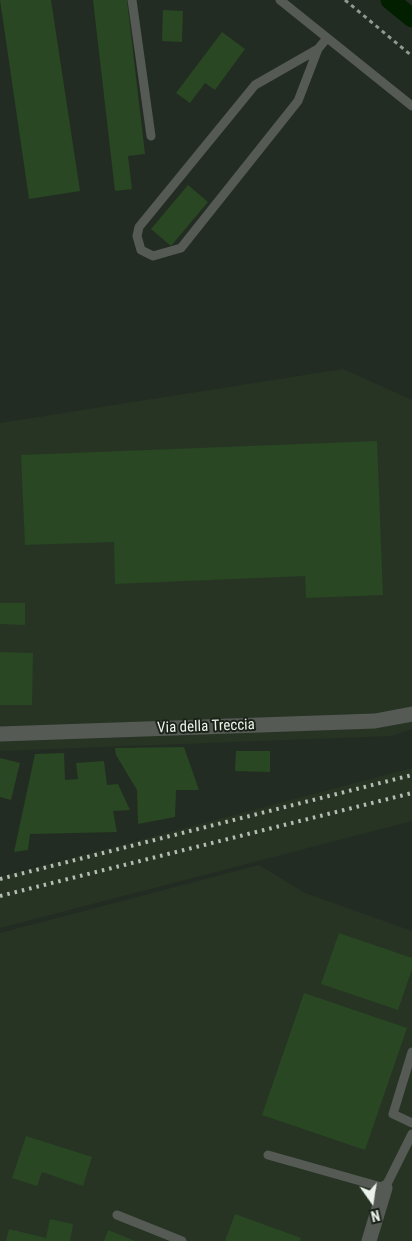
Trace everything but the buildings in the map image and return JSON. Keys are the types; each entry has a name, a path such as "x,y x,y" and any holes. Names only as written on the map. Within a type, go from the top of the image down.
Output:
{"street":[{"name":"Via della Treccia","path":"0,734 375,721 412,714"},
{"path":"370,1241 385,1188"}],"lane":[{"path":"132,0 151,136"},
{"path":"280,0 412,106"},
{"path":"318,49 255,85 139,227 138,236 141,250 153,256 181,248 298,102 318,49 327,38"},
{"path":"412,1052 393,1114 412,1123"},
{"path":"268,1155 385,1188 412,1134"},
{"path":"116,1215 182,1241"}],"path":[{"path":"345,0 412,56"}],"shaded area":[{"path":"343,369 412,400 412,729 391,736 0,751 0,423"},
{"path":"412,768 412,821 0,928 0,877"},
{"path":"259,865 305,893 412,931 412,1241 0,1241 0,933"}],"waterway":[{"path":"390,0 412,18"}],"railway":[{"path":"0,879 412,775"},
{"path":"0,896 412,793"}]}
